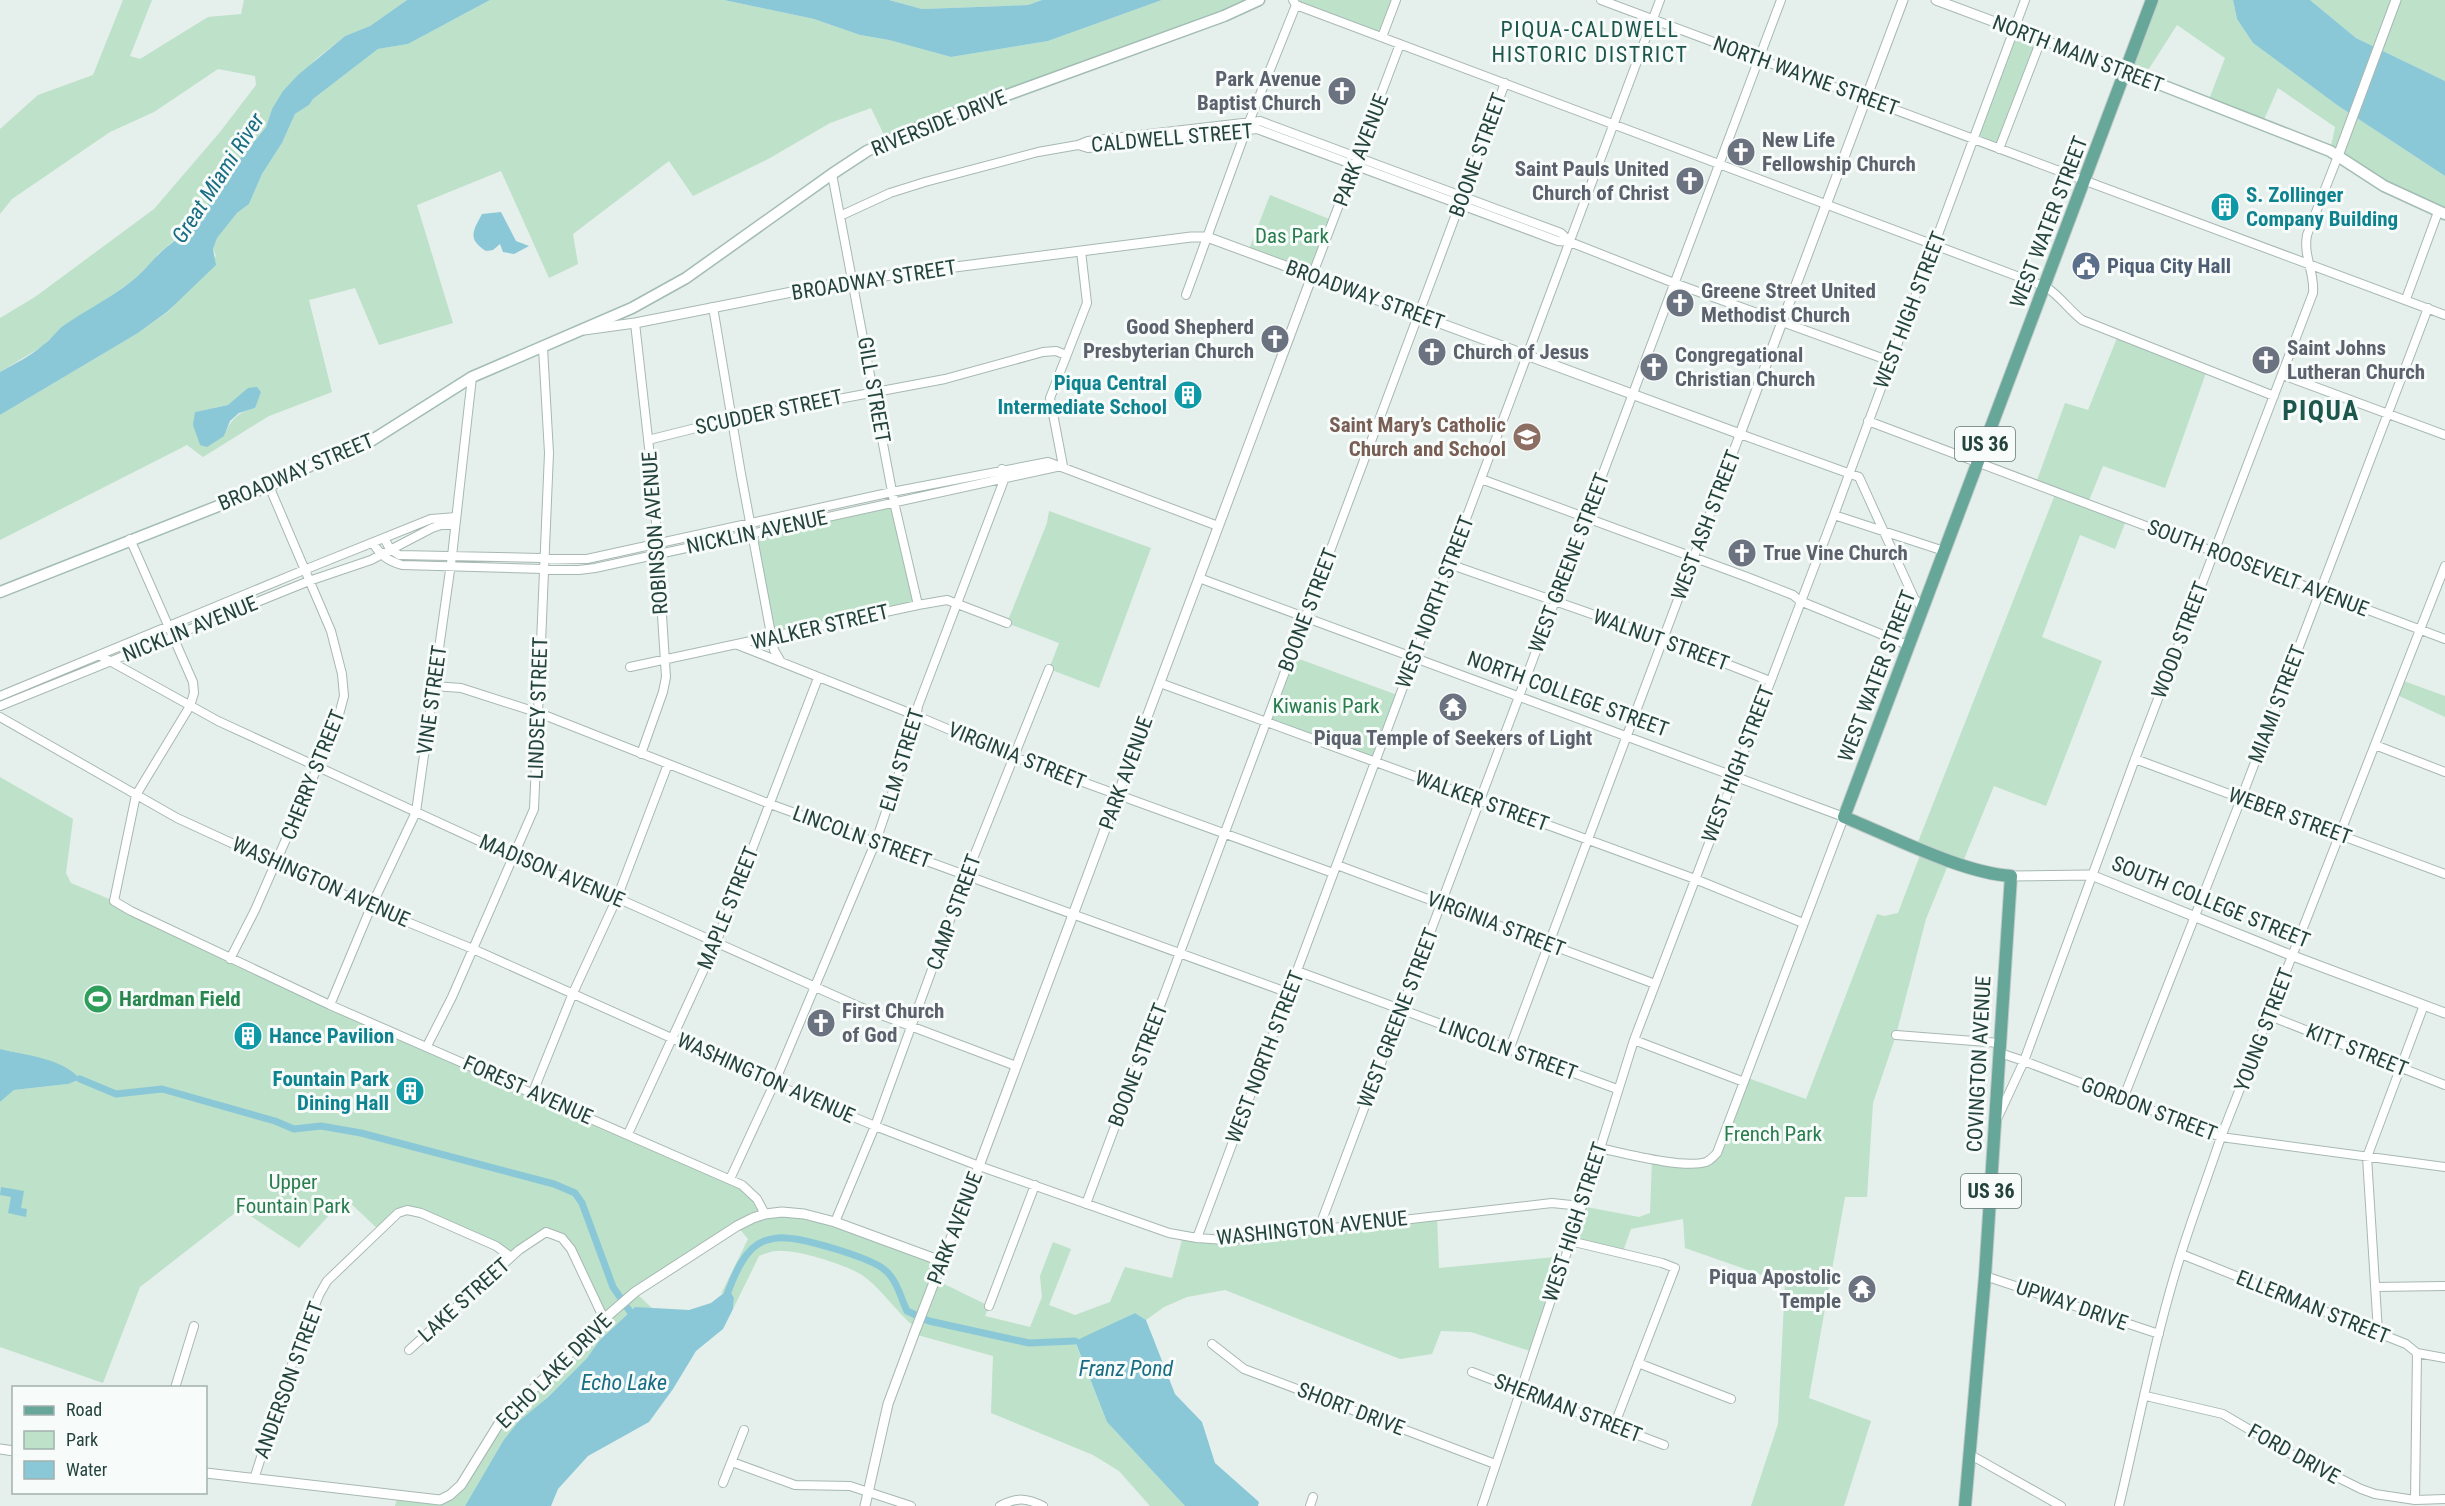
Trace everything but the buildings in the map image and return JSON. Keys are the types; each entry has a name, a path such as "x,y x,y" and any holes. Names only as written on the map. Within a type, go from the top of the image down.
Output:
{"main road":[{"name":"RIVERSIDE DRIVE","path":"581,331 632,308 717,258 832,174 867,151 910,130 1213,20 1259,0"},
{"name":"US 36","path":"2126,72 2152,0"},
{"name":"NORTH MAIN STREET","path":"2126,72 2220,107 2338,156 2384,186 2441,213"},
{"name":"WEST WATER STREET","path":"1844,817 2126,72"},
{"name":"BROADWAY STREET","path":"0,592 269,486 324,459 377,438 472,377 581,331"},
{"name":"NORTH COLLEGE STREET","path":"1844,817 1922,849"},
{"name":"SOUTH COLLEGE STREET","path":"1922,849 1994,874 2011,876"},
{"name":"COVINGTON AVENUE","path":"1965,1506 1985,1276 2011,876"}],"street":[{"path":"1382,37 1396,0"},
{"name":"NORTH WAYNE STREET","path":"1601,0 2445,315"},
{"name":"WEST NORTH STREET","path":"1197,1238 1660,0"},
{"name":"WEST GREENE STREET","path":"1319,1228 1781,0"},
{"name":"WEST ASH STREET","path":"1509,1050 1904,0"},
{"name":"NORTH MAIN STREET","path":"1936,0 2126,72"},
{"name":"WEST HIGH STREET","path":"1482,1506 1634,1040 1834,515 2025,0"},
{"path":"2338,156 2396,0"},
{"path":"1186,295 1294,2 2046,287 2056,293 2082,320 2274,396"},
{"path":"1999,148 2041,40"},
{"name":"PARK AVENUE","path":"865,1506 888,1404 1400,44"},
{"name":"BOONE STREET","path":"1086,1204 1505,83"},
{"name":"CALDWELL STREET","path":"840,216 890,193 1038,152 1088,141 1135,139 1247,126 1357,161 1461,200 1561,233 1570,242 1674,283 1890,361"},
{"name":"WOOD STREET","path":"1996,1122 2024,1061 2091,875 2313,293 2314,281 2304,249 2307,235 2338,156"},
{"name":"GILL STREET","path":"832,174 892,492 918,605"},
{"path":"2406,299 2441,213"},
{"name":"BROADWAY STREET","path":"581,331 636,323 853,280 1191,237 1207,237 1860,477 1914,598 1923,609"},
{"path":"1063,466 1050,398 1087,303 1082,251"},
{"path":"713,307 774,650 783,663"},
{"name":"ROBINSON AVENUE","path":"632,308 636,323 658,543 666,677 641,754"},
{"name":"MIAMI STREET","path":"2123,1099 2241,799 2428,308"},
{"name":"LINDSEY STREET","path":"427,1046 473,949 534,809 549,453 543,348"},
{"name":"SCUDDER STREET","path":"648,440 732,419 874,390 945,379 1043,352 1056,351 1066,355"},
{"path":"2283,375 2445,435"},
{"name":"VINE STREET","path":"330,1005 371,907 416,812 452,556 472,377"},
{"name":"SOUTH ROOSEVELT AVENUE","path":"1868,421 2445,639"},
{"name":"NICKLIN AVENUE","path":"390,549 399,555 543,560 587,559 892,492 1002,469 1048,462 1218,526"},
{"name":"NICKLIN AVENUE","path":"379,554 402,565 543,569 595,568 1063,466"},
{"path":"1002,469 1004,480"},
{"path":"1481,479 1793,595 1800,601 1910,646"},
{"name":"ELM STREET","path":"730,1179 774,1084 876,841 917,716 918,706 1004,480"},
{"name":"CHERRY STREET","path":"230,959 277,862 337,722 344,696 342,674 331,632 269,486"},
{"path":"1834,515 1944,551"},
{"name":"NICKLIN AVENUE","path":"0,696 431,519 455,521"},
{"name":"NICKLIN AVENUE","path":"0,706 309,581 371,560 432,528 455,521"},
{"path":"384,538 390,549"},
{"path":"130,539 193,682 194,693 190,706 136,795"},
{"path":"373,543 379,554"},
{"name":"WALNUT STREET","path":"1449,564 1663,639 1770,681"},
{"name":"YOUNG STREET","path":"2119,1506 2159,1335 2181,1254 2221,1137 2445,566"},
{"name":"NORTH COLLEGE STREET","path":"1199,578 1844,817"},
{"name":"WALKER STREET","path":"630,668 947,600 1007,623"},
{"name":"VIRGINIA STREET","path":"738,645 1014,757 1118,796 1441,904 1655,984"},
{"name":"MADISON AVENUE","path":"99,655 218,721 514,857 617,898 815,987 1016,1066"},
{"name":"CAMP STREET","path":"835,1222 875,1126 966,876 1049,669"},
{"name":"MAPLE STREET","path":"628,1134 716,943 818,678"},
{"name":"WALKER STREET","path":"1160,683 1695,879 1803,923"},
{"name":"LINCOLN STREET","path":"434,686 462,688 539,713 770,804 1289,993"},
{"name":"WASHINGTON AVENUE","path":"0,717 177,818 371,907 473,949 774,1084 875,1126 979,1166 1169,1233 1225,1240 1552,1203 1581,1206"},
{"path":"2375,745 2445,772"},
{"name":"WEBER STREET","path":"2135,759 2445,874"},
{"path":"533,1092 573,993 617,898 668,764"},
{"name":"FOREST AVENUE","path":"136,795 114,900 230,959 330,1005 730,1179 749,1190 765,1214"},
{"name":"WEST WATER STREET","path":"1599,1148 1652,1160 1696,1163 1712,1159 1720,1146 1844,817"},
{"name":"SOUTH COLLEGE STREET","path":"2011,876 2091,875 2293,956 2445,1012"},
{"name":"LINCOLN STREET","path":"1297,971 1617,1089"},
{"path":"2378,1332 2367,1157 2424,1005"},
{"name":"KITT STREET","path":"2270,1016 2445,1084"},
{"name":"GORDON STREET","path":"1896,1035 2000,1048 2024,1061 2221,1137 2445,1167"},
{"path":"1634,1040 1744,1082"},
{"path":"989,1306 1035,1185"},
{"name":"ANDERSON STREET","path":"254,1479 285,1383 319,1295 327,1281 398,1213 407,1210 421,1213 496,1246 511,1257"},
{"path":"765,1214 782,1212 804,1214 835,1222 941,1261"},
{"name":"ECHO LAKE DRIVE","path":"207,1473 440,1500 461,1485 500,1422 604,1319 635,1292 737,1226 765,1214"},
{"name":"LAKE STREET","path":"409,1350 519,1250 546,1232 562,1238 571,1249 604,1319"},
{"path":"1570,1241 1675,1268 1614,1426"},
{"name":"ELLERMAN STREET","path":"2181,1254 2378,1332 2406,1344 2417,1353 2445,1358"},
{"name":"UPWAY DRIVE","path":"1985,1276 2159,1335"},
{"path":"2375,1287 2445,1286"},
{"path":"176,1386 194,1326"},
{"name":"SHORT DRIVE","path":"1212,1344 1245,1369 1496,1464"},
{"path":"2415,1500 2417,1353"},
{"path":"1638,1363 1731,1400"},
{"name":"SHERMAN STREET","path":"1472,1372 1664,1445"},
{"name":"FORD DRIVE","path":"2146,1395 2223,1414 2289,1453 2375,1494 2415,1500 2445,1499"},
{"path":"723,1483 744,1430"},
{"path":"1969,1454 2061,1506"},
{"path":"732,1462 795,1485 850,1486 911,1506"},
{"path":"1310,1506 1313,1497"},
{"path":"1000,1506 1015,1499 1029,1499 1043,1506"}],"green space":[{"path":"123,0 152,0 130,56 140,59 208,17 241,14 244,0 407,0 370,26 345,36 316,59 272,109 266,127 235,165 219,167 207,207 193,224 158,254 153,262 133,280 87,313 62,327 43,346 0,372 0,318 35,297 154,209 220,132 256,85 255,76 218,69 154,112 110,132 12,199 0,214 0,129 38,95 93,75"},
{"path":"490,0 724,0 814,19 860,35 889,40 951,57 1048,41 1162,0 1259,0 887,141 871,108 830,123 770,158 693,196 669,161 573,234 578,264 549,278 501,171 417,205 453,323 379,345 355,288 309,300 332,392 269,416 203,457 187,445 0,540 0,415 138,333 168,312 216,256 213,249 217,237 237,213 249,204 262,174 282,143 295,114 378,49 408,44","holes":["228,405 255,408 235,418 224,436 195,412"]},
{"path":"889,0 1042,0 1028,5 922,9"},
{"path":"1293,0 1396,0 1382,37"},
{"path":"2152,0 2233,0 2237,19 2253,43 2337,105 2445,176 2445,214 2330,151 2335,127 2278,88 2262,124 2208,102 2225,58 2177,25 2143,78 2126,72"},
{"path":"2310,0 2445,0 2445,81 2356,38"},
{"path":"2014,30 2041,40 1999,149 1974,139"},
{"name":"Das Park","path":"1270,195 1334,221 1312,276 1248,252"},
{"name":"French Park","path":"2119,333 2207,370 2165,488 2103,466 2088,503 2127,518 2115,549 2080,535 2042,637 2102,661 2046,806 1994,786 1962,864 1950,860 1926,919 1896,1035 1873,1103 1867,1197 1845,1197 1809,1398 1871,1421 1844,1506 1751,1506 1778,1424 1785,1283 1685,1248 1683,1219 1631,1229 1622,1254 1570,1241 1581,1206 1639,1217 1650,1213 1652,1160 1696,1163 1712,1159 1745,1077 1806,1099 1877,914 1884,916 1898,913 1922,850 1916,847 2056,492 2036,483 2065,403 2088,410"},
{"path":"894,502 918,605 773,637 752,534"},
{"path":"1049,511 1151,548 1099,688 1049,669 1059,643 1007,623 1047,523"},
{"name":"Kiwanis Park","path":"1291,656 1400,696 1375,761 1266,722"},
{"path":"2401,680 2445,696 2445,717 2395,694"},
{"name":"Upper Fountain Park","path":"0,777 73,819 66,873 71,883 114,901 230,959 742,1185 765,1213 804,1214 941,1261 934,1279 989,1306 985,1316 1030,1327 1042,1297 1040,1276 1053,1242 1071,1249 1049,1305 1075,1315 1110,1302 1125,1267 1172,1278 1183,1236 1225,1240 1437,1216 1439,1268 1565,1256 1533,1352 1471,1332 1441,1331 1432,1354 1400,1359 1225,1290 1187,1297 1164,1307 1146,1320 1135,1313 1075,1342 1107,1422 1185,1506 1150,1506 1119,1471 1093,1455 991,1413 993,1356 914,1334 916,1328 879,1290 866,1278 849,1268 823,1259 786,1251 759,1256 733,1309 734,1298 729,1290 721,1294 748,1239 737,1226 636,1293 653,1309 635,1307 503,1441 465,1506 395,1506 398,1495 440,1500 450,1495 487,1440 604,1319 562,1238 546,1232 511,1257 407,1210 380,1231 345,1198 299,1248 240,1209 140,1287 103,1383 0,1347 0,1102 14,1090 68,1084 46,1060 0,1049"}],"water":[{"name":"Great Miami River","path":"407,0 490,0 408,44 378,49 295,114 282,143 262,174 249,204 237,213 217,238 213,249 216,265 167,312 138,333 0,415 0,372 33,353 63,326 137,277 201,216 207,207 208,187 219,167 235,165 266,127 272,109 283,91 298,75 345,36 370,26"},
{"path":"724,0 889,0 922,9 1028,5 1042,0 1162,0 1048,41 951,57 889,40 860,35 814,19"},
{"path":"2233,0 2310,0 2356,38 2445,81 2445,176 2337,105 2253,43 2237,19"},
{"path":"501,212 516,241 529,246 514,254 503,252 500,244 493,250 486,251 476,243 474,230 482,214"},
{"path":"257,387 261,392 255,408 239,413 230,421 224,436 207,447 200,445 193,425 195,412 228,405 248,388"},
{"path":"0,1049 54,1062 64,1066 80,1079 68,1084 14,1090 0,1102"},
{"path":"1,1187 24,1191 21,1208 27,1209 26,1217 8,1213 11,1197 0,1195"},
{"name":"Echo Lake","path":"729,1289 734,1298 733,1309 723,1329 696,1351 649,1422 588,1456 558,1489 551,1506 465,1506 503,1441 519,1421 547,1398 587,1358 599,1341 635,1307 689,1310 711,1303"},
{"name":"Franz Pond","path":"1135,1313 1146,1320 1175,1394 1202,1422 1215,1463 1259,1502 1258,1506 1185,1506 1107,1422 1075,1341"}],"waterway":[{"path":"80,1079 116,1094 162,1089 275,1121 294,1129 321,1126 361,1133 554,1184 575,1193 582,1203 613,1287 633,1316"},
{"path":"726,1297 740,1265 757,1245 775,1238 796,1239 839,1250 879,1266 893,1280 907,1311 929,1321 1029,1343 1075,1341"}],"place":[{"name":"Park Avenue Baptist Church","path":"1342,91"},
{"name":"New Life Fellowship Church","path":"1741,152"},
{"name":"Saint Pauls United Church of Christ","path":"1690,181"},
{"name":"S. Zollinger Company Building","path":"2225,207"},
{"name":"Piqua City Hall","path":"2086,266"},
{"name":"Greene Street United Methodist Church","path":"1680,303"},
{"name":"Good Shepherd Presbyterian Church","path":"1275,339"},
{"name":"Church of Jesus","path":"1432,352"},
{"name":"Saint Johns Lutheran Church","path":"2266,360"},
{"name":"Congregational Christian Church","path":"1654,367"},
{"name":"Piqua Central Intermediate School","path":"1188,395"},
{"name":"Saint Mary’s Catholic Church and School","path":"1527,437"},
{"name":"True Vine Church","path":"1742,553"},
{"name":"Piqua Temple of Seekers of Light","path":"1453,707"},
{"name":"Hardman Field","path":"98,999"},
{"name":"First Church of God","path":"821,1023"},
{"name":"Hance Pavilion","path":"248,1036"},
{"name":"Fountain Park Dining Hall","path":"410,1091"},
{"name":"Piqua Apostolic Temple","path":"1862,1289"}],"district":[{"name":"PIQUA-CALDWELL HISTORIC DISTRICT","path":"1590,42"},
{"name":"PIQUA","path":"2321,411"}]}
